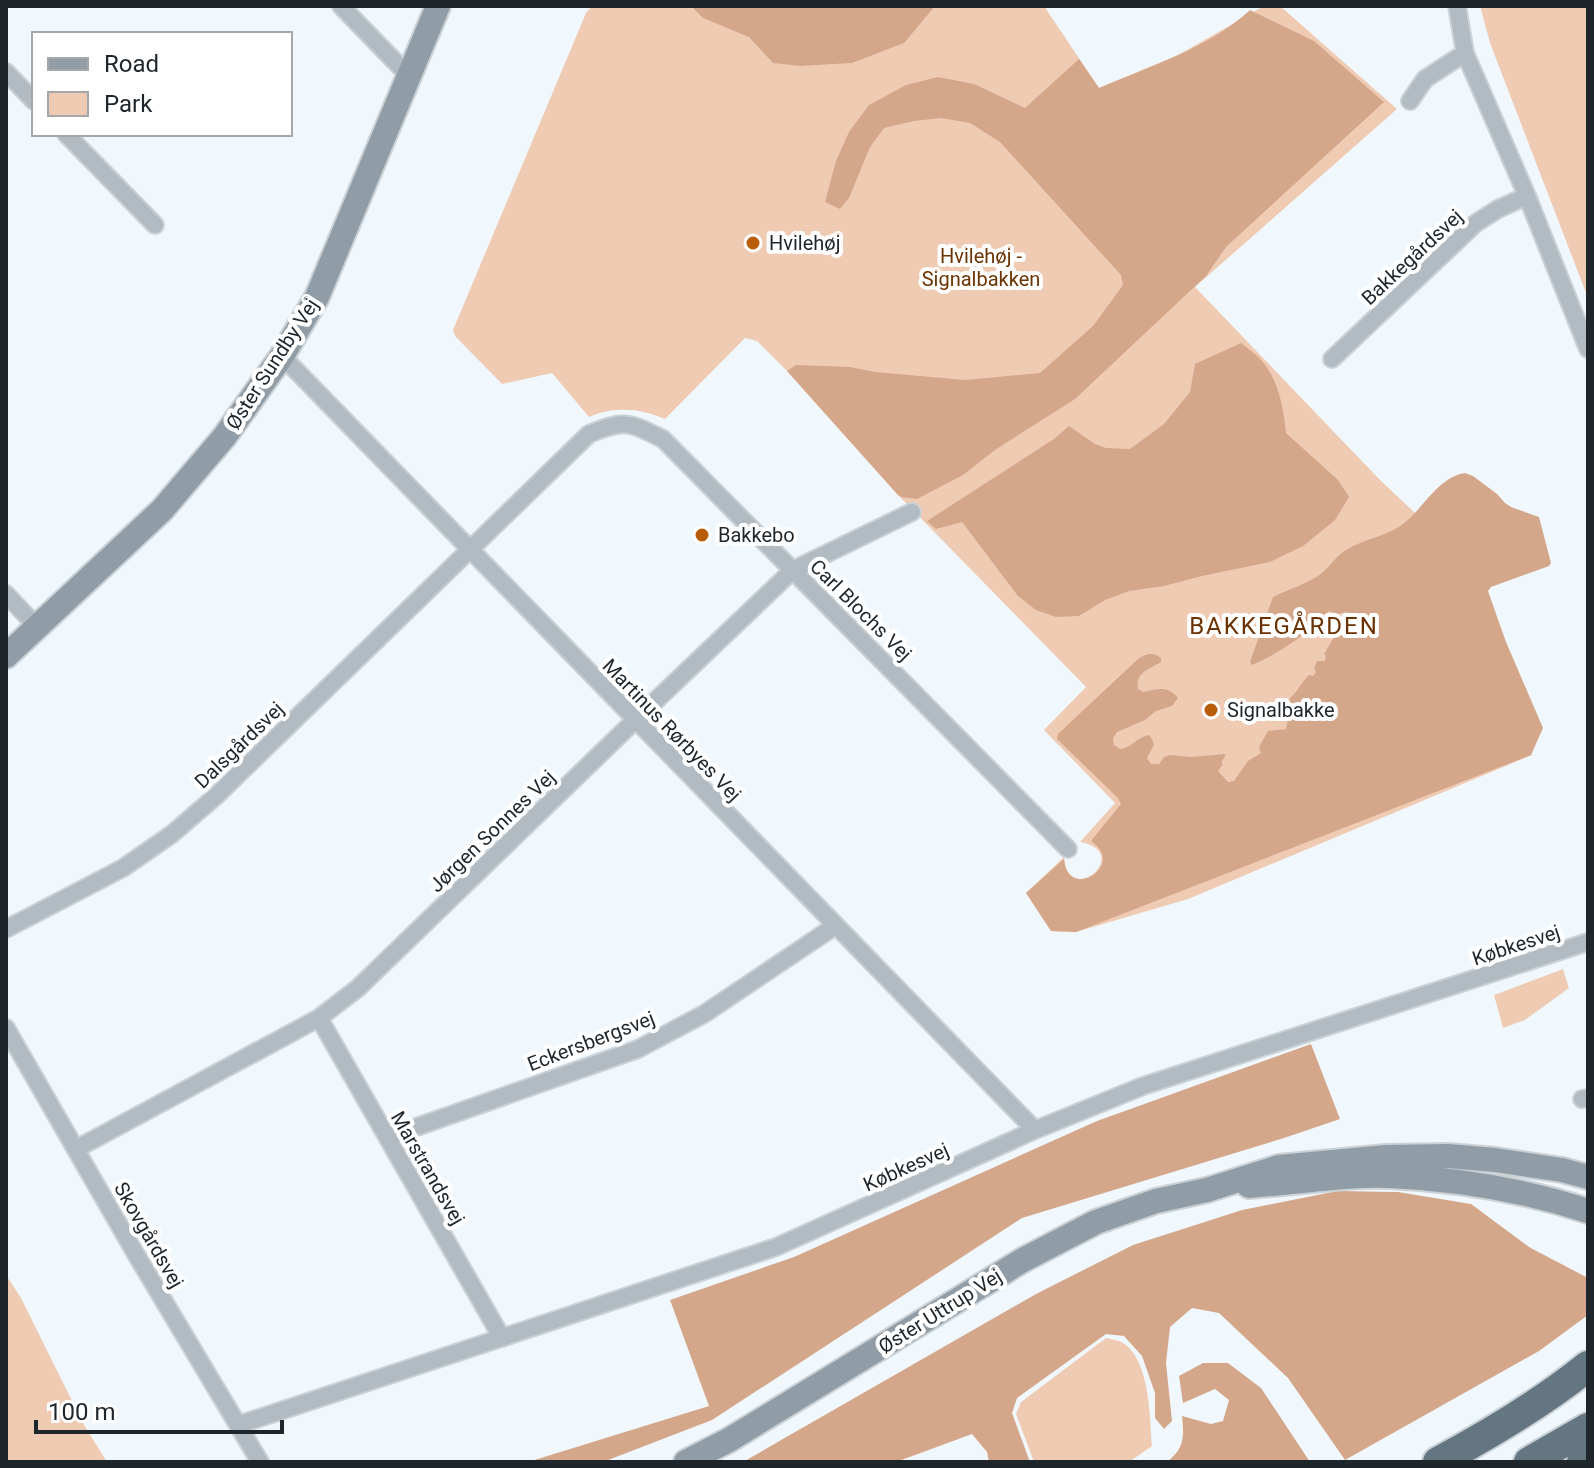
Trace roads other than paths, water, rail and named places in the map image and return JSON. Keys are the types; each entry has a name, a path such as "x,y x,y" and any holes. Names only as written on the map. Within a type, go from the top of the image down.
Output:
{"highway":[{"path":"1438,1462 1496,1430 1588,1366"},
{"path":"1529,1462 1588,1428"},
{"path":"1582,1462 1588,1459"}],"street":[{"path":"341,6 409,76"},
{"name":"Øster Sundby Vej","path":"6,656 162,510 225,436 282,356 317,297 438,6"},
{"path":"1457,6 1465,53 1588,349"},
{"path":"1410,101 1425,79 1465,53"},
{"path":"6,72 32,99"},
{"path":"68,136 155,225"},
{"name":"Bakkegårdsvej","path":"1332,359 1476,223 1527,196"},
{"name":"Martinus Rørbyes Vej","path":"282,356 1035,1130"},
{"name":"Carl Blochs Vej","path":"469,549 589,434 622,422 638,426 663,439 1068,849"},
{"name":"Jørgen Sonnes Vej","path":"76,1149 319,1018 358,988 793,570 912,512"},
{"name":"Dalsgårdsvej","path":"6,929 123,868 172,834 216,796 469,549"},
{"path":"6,594 37,627"},
{"name":"Eckersbergsvej","path":"388,1137 638,1049 704,1014 835,926"},
{"name":"Købkesvej","path":"238,1425 776,1247 1035,1130 1143,1086 1588,942"},
{"name":"Marstrandsvej","path":"319,1018 502,1338"},
{"name":"Skovgårdsvej","path":"6,1028 13,1056 76,1149 260,1462"},
{"name":"Øster Uttrup Vej","path":"686,1462 729,1440 1023,1260 1096,1222 1156,1201 1207,1190 1279,1167 1386,1157 1448,1156 1495,1160 1588,1177"},
{"name":"Øster Uttrup Vej","path":"1207,1190 1388,1176 1489,1185 1588,1211"}],"place":[{"name":"Hvilehøj","path":"753,243"},
{"name":"Bakkebo","path":"702,535"},
{"name":"Signalbakke","path":"1211,710"}],"district":[{"name":"BAKKEGÅRDEN","path":"1284,626"}],"park label":[{"name":"Hvilehøj - Signalbakken","path":"981,268"}]}
